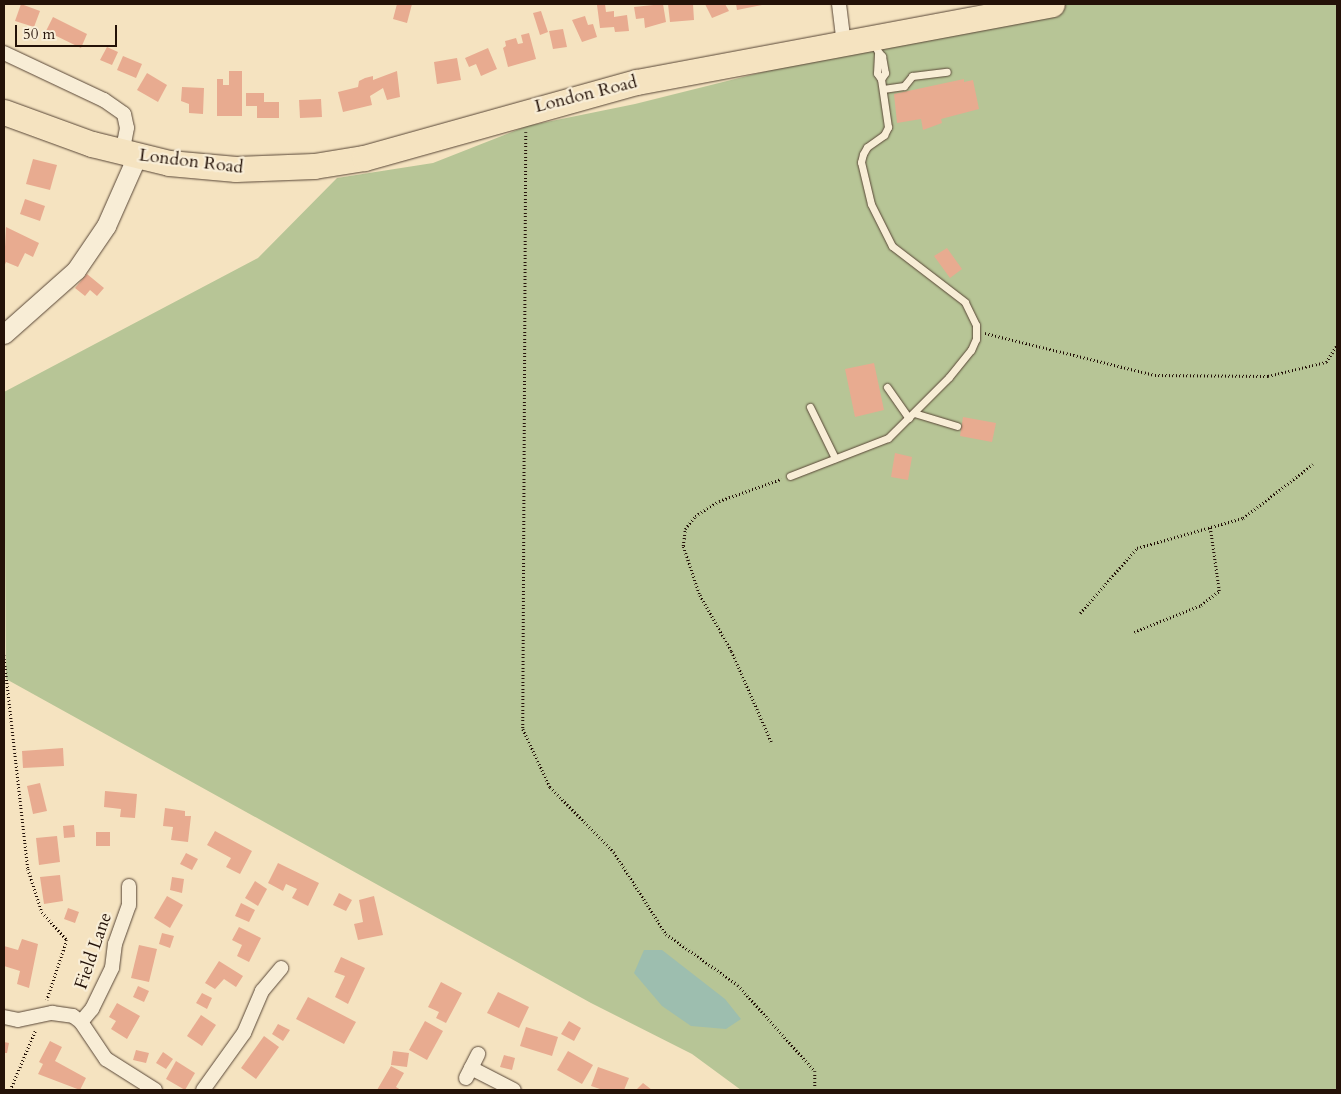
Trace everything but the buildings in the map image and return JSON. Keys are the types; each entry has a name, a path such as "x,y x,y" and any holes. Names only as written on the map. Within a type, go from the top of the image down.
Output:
{"highway":[{"name":"London Road","path":"4,112 129,154 189,165 236,169 289,168 338,163 637,82 844,43 876,45 1052,4"}],"street":[{"path":"839,4 844,43"},
{"name":"London Road","path":"4,53 104,100 124,114 128,128 129,154"},
{"path":"4,334 76,270 106,226 129,154"},
{"name":"Field Lane","path":"81,1022 92,1009 112,968 115,944 129,905 129,886"},
{"path":"204,1090 244,1033 262,991 282,968"},
{"path":"4,1018 18,1020 64,1013 81,1022 106,1059 155,1090"},
{"path":"478,1054 469,1073 514,1090"}],"lane":[{"path":"790,476 888,438 912,415 971,350 976,332 976,325 965,302 892,246 871,204 861,162 866,147 884,135 888,127 881,79 877,73 876,45"},
{"path":"883,89 904,86 912,76 947,72"},
{"path":"887,387 912,415 957,426"},
{"path":"810,407 835,458"}],"path":[{"path":"526,128 523,729 550,787 614,852 666,934 738,985 815,1071 815,1090"},
{"path":"976,332 1155,375 1268,376 1326,362 1337,345"},
{"path":"1080,614 1137,548 1243,518 1313,464"},
{"path":"771,742 731,651 699,594 683,546 685,529 695,516 719,500 790,476"},
{"path":"1134,632 1201,604 1219,591 1210,527"},
{"path":"4,655 28,868 42,912 67,940 42,1015 10,1090"}],"green space":[{"path":"1034,4 1337,4 1337,1090 741,1090 692,1054 591,1003 6,679 4,392 258,258 337,178 433,163 527,126 635,104"}],"shaded area":[{"path":"644,950 662,950 725,999 741,1019 726,1029 691,1026 662,1006 634,973"}]}
